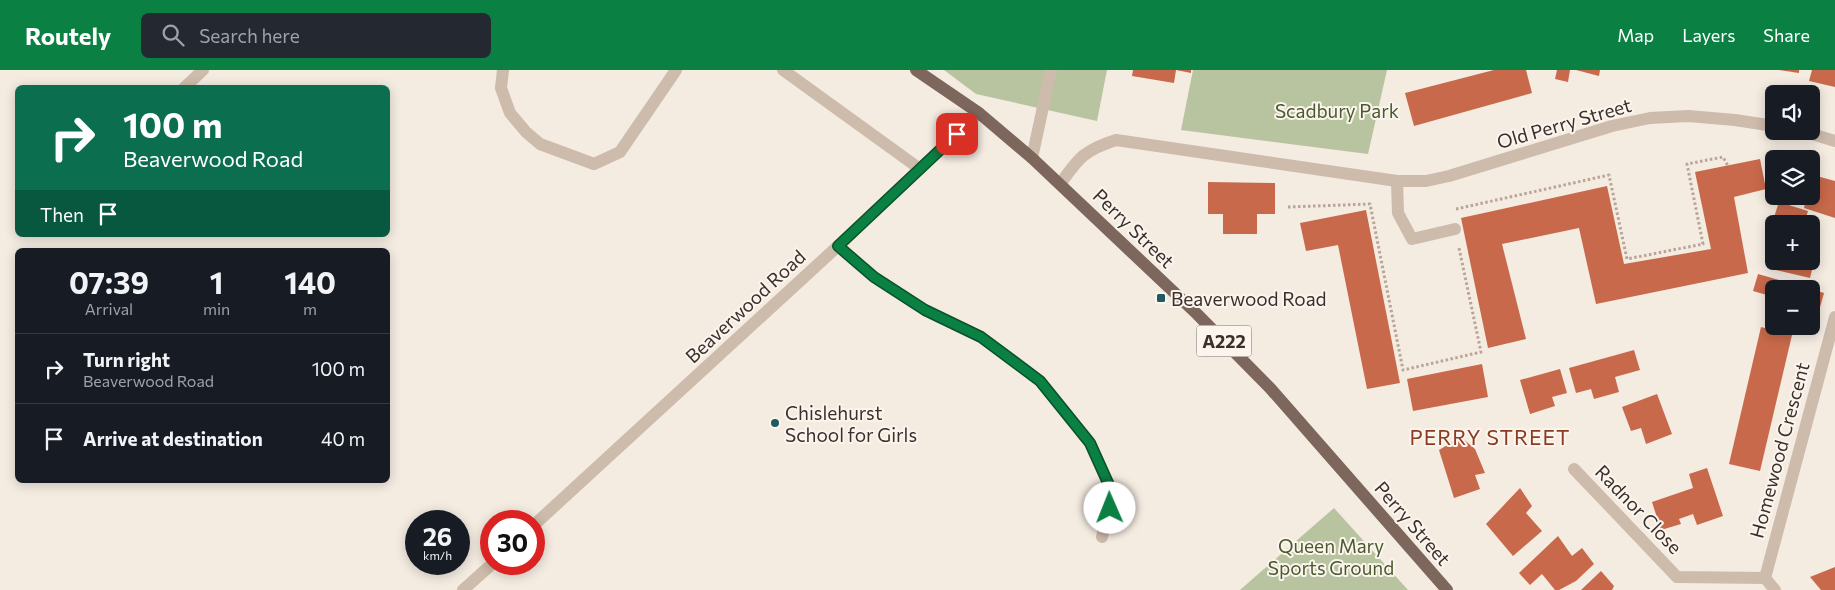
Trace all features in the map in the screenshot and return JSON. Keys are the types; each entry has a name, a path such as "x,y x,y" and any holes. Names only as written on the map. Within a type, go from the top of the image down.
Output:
{"main road":[{"name":"Perry Street","path":"916,70 978,113 1061,183 1197,314 1270,388 1447,590"}],"street":[{"path":"187,85 203,70"},
{"path":"503,70 501,88 510,113 526,132 540,144 594,164 620,152 676,70"},
{"path":"783,70 920,169"},
{"path":"1032,158 1051,70"},
{"name":"Beaverwood Road","path":"545,515 838,246 978,113"},
{"name":"Old Perry Street","path":"1061,183 1073,165 1092,148 1116,140 1397,180 1426,181 1450,176 1612,126 1650,118 1688,116 1765,125"},
{"path":"1820,136 1835,141"},
{"path":"1397,180 1398,213 1412,239 1455,230"},
{"path":"838,246 874,277 925,310 981,337 1040,381 1090,443 1113,494 1102,537"},
{"name":"Homewood Crescent","path":"1765,578 1835,317"},
{"name":"Radnor Close","path":"1574,470 1677,577 1765,578"},
{"path":"463,590 480,575"},
{"path":"1765,578 1775,590"}],"path":[{"path":"1288,207 1370,204 1403,370 1481,352 1451,210 1609,175 1627,259 1703,244 1687,164 1723,157 1728,166"}],"green space":[{"path":"944,70 1107,70 1097,121 976,94"},
{"name":"Scadbury Park","path":"1193,70 1387,70 1368,154 1181,130"},
{"name":"Queen Mary Sports Ground","path":"1334,508 1408,590 1240,590"}],"building":[{"path":"1133,70 1176,70 1174,83 1132,76"},
{"path":"1176,70 1191,70 1191,73"},
{"path":"1494,70 1526,70 1532,93 1414,126 1405,93"},
{"path":"1557,70 1570,70 1568,82 1555,79"},
{"path":"1576,70 1600,70 1599,76"},
{"path":"1779,70 1799,70 1799,73"},
{"path":"1812,70 1835,70 1835,87 1809,81"},
{"path":"1760,159 1765,189 1734,197 1748,273 1596,304 1579,228 1502,244 1526,339 1488,348 1461,218 1607,186 1624,264 1711,249 1695,172"},
{"path":"1820,177 1835,181 1835,218 1804,208 1805,205 1820,205"},
{"path":"1208,182 1275,183 1275,214 1257,214 1257,234 1223,234 1223,214 1208,214"},
{"path":"1778,205 1789,205 1808,211 1807,215 1775,215"},
{"path":"1366,210 1400,383 1367,389 1338,245 1306,251 1300,223"},
{"path":"1776,270 1812,270 1810,278"},
{"path":"1758,274 1779,280 1765,280 1765,294 1753,291"},
{"path":"1820,292 1824,293 1820,307"},
{"path":"1761,327 1765,328 1765,335 1792,335 1760,471 1729,464"},
{"path":"1634,350 1640,370 1615,377 1619,392 1594,399 1591,389 1576,393 1569,368"},
{"path":"1482,364 1488,397 1413,411 1407,379"},
{"path":"1560,369 1567,393 1552,397 1555,406 1530,414 1520,380"},
{"path":"1657,394 1672,434 1646,444 1641,428 1631,431 1622,407"},
{"path":"1461,437 1475,449 1485,473 1475,475 1480,489 1454,498 1439,450"},
{"path":"1707,468 1723,516 1697,525 1693,514 1679,519 1681,524 1661,530 1652,502 1693,488 1689,474"},
{"path":"1520,488 1532,506 1526,513 1542,531 1513,556 1486,524"},
{"path":"1558,536 1572,556 1582,548 1594,564 1576,581 1559,590 1555,590 1542,574 1530,585 1519,573"},
{"path":"1835,567 1835,590 1821,590 1810,577"},
{"path":"1601,571 1614,586 1612,590 1581,590"}],"place":[{"name":"Beaverwood Road","path":"1161,298"},
{"name":"Chislehurst School for Girls","path":"775,423"}],"district":[{"name":"PERRY STREET","path":"1490,436"}],"route":[{"path":"957,134 838,246 874,277 925,310 981,337 1040,381 1090,443 1113,494 1110,508"}]}
